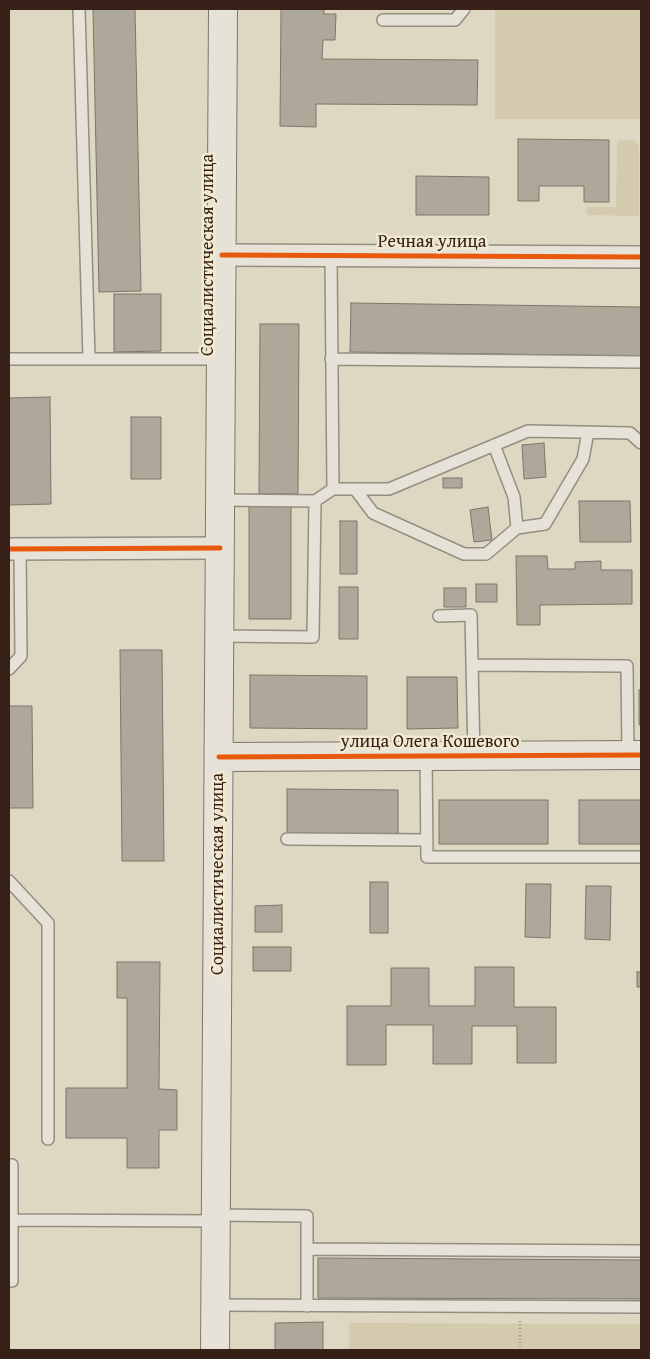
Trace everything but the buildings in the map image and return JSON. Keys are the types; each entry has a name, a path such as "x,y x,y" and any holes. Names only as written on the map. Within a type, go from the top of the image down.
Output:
{"main road":[{"name":"Социалистическая улица","path":"215,1350 223,9"},
{"name":"улица Олега Кошевого","path":"219,756 635,755"}],"street":[{"name":"Речная улица","path":"222,255 641,257"},
{"path":"14,549 220,548"}],"lane":[{"path":"79,9 89,358"},
{"path":"383,20 455,20 464,9"},
{"path":"331,256 333,489"},
{"path":"9,359 221,359"},
{"path":"331,359 641,362"},
{"path":"220,500 315,501 333,489 389,489 528,430 630,433 641,443"},
{"path":"355,489 373,513 464,554 486,554 516,528 545,524 583,459 588,432"},
{"path":"494,445 514,497 516,528"},
{"path":"220,636 313,637 315,501"},
{"path":"9,669 21,656 14,549"},
{"path":"439,616 472,615 474,756"},
{"path":"472,665 627,666 635,755"},
{"path":"426,756 426,857 641,858"},
{"path":"287,840 426,840"},
{"path":"9,881 48,924 48,1139"},
{"path":"9,1165 12,1165 12,1281"},
{"path":"12,1220 307,1216 307,1306"},
{"path":"307,1250 641,1250"},
{"path":"216,1305 641,1307"}],"path":[{"path":"520,1307 520,1350"}],"shaded area":[{"path":"495,9 641,9 641,119 495,119"},
{"path":"621,140 634,140 639,147 639,216 587,215 586,209 588,207 616,207 617,142"},
{"path":"349,1323 641,1324 641,1350 349,1350"}],"cycle path":[{"path":"222,255 641,257"},
{"path":"9,549 220,548"},
{"path":"219,757 641,755"}]}
